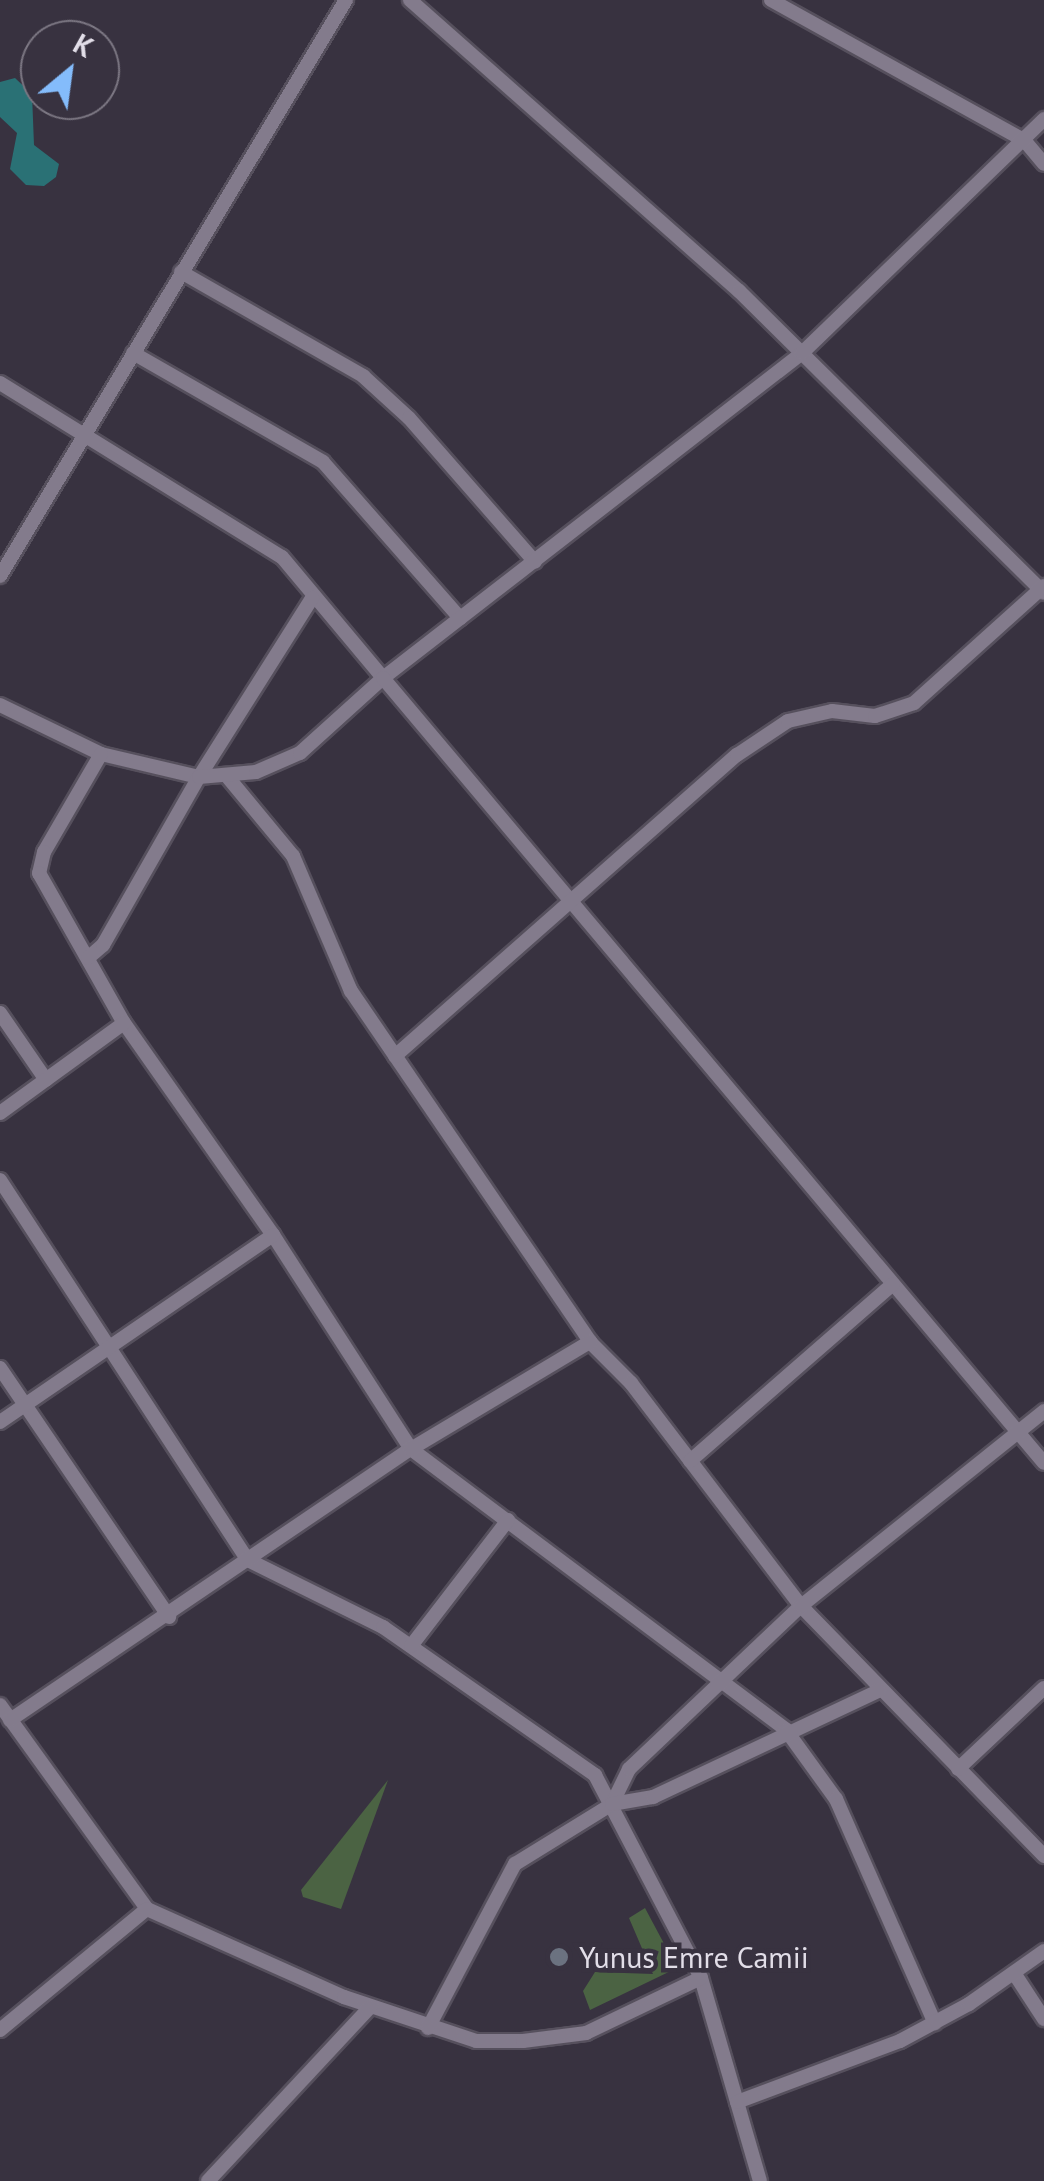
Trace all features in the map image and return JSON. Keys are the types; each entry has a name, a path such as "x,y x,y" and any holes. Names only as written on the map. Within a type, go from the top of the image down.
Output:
{"street":[{"path":"0,576 346,0"},
{"path":"395,1056 567,900 737,755 788,721 832,711 875,716 914,703 1043,589 802,353 410,0"},
{"path":"771,0 1024,140 1044,164"},
{"path":"0,704 101,754 199,777 256,772 300,753 383,678 802,353 1044,118"},
{"path":"181,272 362,376 409,418 535,562"},
{"path":"133,353 323,462 460,618"},
{"path":"0,383 88,432 282,557 312,598 1044,1462"},
{"path":"88,958 103,944 199,777 312,598"},
{"path":"101,754 44,852 39,873 124,1022 273,1235 411,1449 726,1680 786,1730 836,1799 935,2023"},
{"path":"226,775 293,856 351,991 590,1342 631,1383 801,1606 878,1691 1044,1856"},
{"path":"0,1013 46,1080"},
{"path":"0,1113 124,1022"},
{"path":"0,1180 248,1560 411,1646 595,1775 701,1978 760,2181"},
{"path":"0,1422 273,1235"},
{"path":"690,1461 893,1284"},
{"path":"10,1720 170,1617 411,1449 590,1342"},
{"path":"0,1368 170,1617"},
{"path":"612,1804 629,1769 801,1606 1044,1411"},
{"path":"411,1646 508,1520"},
{"path":"958,1769 1044,1688"},
{"path":"428,2028 515,1864 612,1804 653,1797 786,1730 878,1691"},
{"path":"0,1705 148,1908 195,1935 370,2007 476,2042 586,2033 701,1978"},
{"path":"0,2030 148,1908"},
{"path":"737,2102 865,2057 935,2023 1044,1951"},
{"path":"1014,1973 1044,2019"},
{"path":"208,2181 370,2007"}],"shaded area":[{"path":"15,78 20,83 20,120 33,120 34,145 59,164 56,177 44,186 26,185 10,169 17,133 0,117 0,82"},
{"path":"388,1780 341,1909 303,1897 301,1890"},
{"path":"645,1908 677,1968 590,2010 583,1991 595,1972 653,1974 629,1918"}],"place":[{"name":"Yunus Emre Camii","path":"559,1957"}]}
